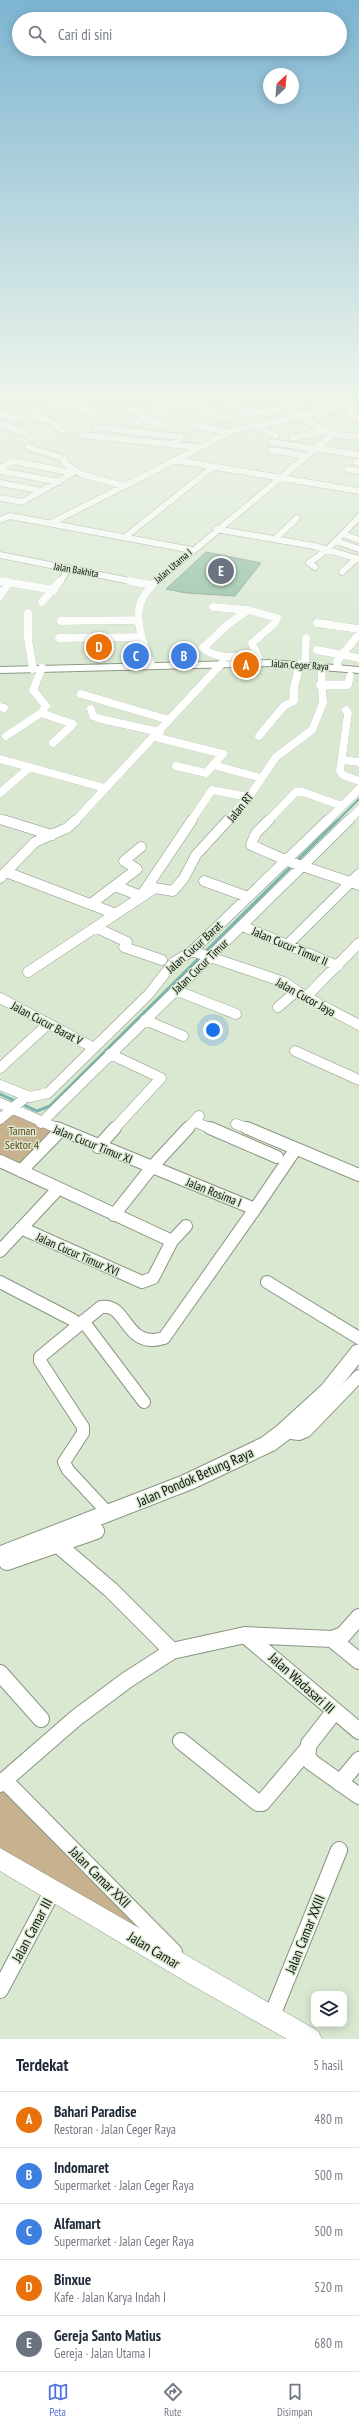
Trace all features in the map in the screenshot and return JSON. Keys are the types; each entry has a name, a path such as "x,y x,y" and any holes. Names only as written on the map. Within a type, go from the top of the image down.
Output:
{"main road":[{"name":"Jalan Ceger Raya","path":"0,670 222,663 257,659 338,667 355,673"},
{"name":"Jalan Pondok Betung Raya","path":"3,1558 224,1466 268,1444 284,1432 328,1390 359,1351"}],"street":[{"path":"0,498 22,502 36,491"},
{"path":"52,523 113,491"},
{"path":"125,537 183,491"},
{"name":"Jalan Utama I","path":"151,665 141,637 137,620 138,607 152,585 216,529 263,491"},
{"path":"0,520 10,516 192,550"},
{"path":"315,566 309,563 336,542 359,517"},
{"path":"275,539 297,518"},
{"path":"216,529 328,549 358,559"},
{"path":"343,534 359,540"},
{"path":"336,542 359,549"},
{"name":"Jalan Bakhita","path":"0,555 152,585"},
{"path":"342,572 358,559"},
{"path":"42,602 54,590 69,568"},
{"path":"0,581 54,590"},
{"path":"0,596 9,582"},
{"path":"213,607 248,610 274,616 278,619 253,642 252,646 257,659 219,655 206,651 204,646 227,625 248,610"},
{"path":"227,625 231,609"},
{"path":"6,736 41,713 46,706 33,690 37,668 28,639 28,613"},
{"path":"61,621 137,620"},
{"path":"317,623 359,629"},
{"path":"338,667 337,661 359,634"},
{"path":"59,638 141,637"},
{"path":"259,736 284,706 294,701 294,687 303,664 306,638"},
{"path":"317,650 359,658"},
{"path":"116,914 91,904 3,875 30,847 41,839 62,832 70,826 158,734 222,663"},
{"name":"Jalan RT","path":"28,972 97,928 141,896 158,887 173,891 184,878 196,855 249,797 276,757 312,730 322,708 323,694 320,685 321,666"},
{"path":"320,685 348,685 355,673"},
{"path":"81,694 170,720"},
{"path":"91,709 94,716 101,719 158,734 223,754 206,773 176,766"},
{"path":"346,710 348,713 341,774 359,781"},
{"path":"41,713 73,724 53,743"},
{"path":"0,759 105,788"},
{"path":"343,760 359,762"},
{"path":"213,765 261,778"},
{"path":"0,794 30,767"},
{"name":"Jalan Cucur Barat","path":"26,1097 36,1097 48,1093 149,994 173,963 193,951 248,897 294,864 342,806 359,789"},
{"path":"115,886 141,896 212,790 249,797"},
{"path":"342,806 304,792 294,794 256,832 250,845 253,848 294,864 355,884"},
{"name":"Jalan Cucur Timur","path":"41,1122 208,957 242,926 294,864 359,810"},
{"path":"0,819 52,835"},
{"path":"91,904 137,869 124,861 141,847"},
{"path":"287,945 355,884 359,874"},
{"path":"204,882 248,897"},
{"name":"Jalan Cucur Timur II","path":"242,926 338,966"},
{"path":"97,928 127,942 124,947 162,960"},
{"path":"306,997 359,943"},
{"name":"Jalan Cucor Jaya","path":"193,951 284,982 306,997 359,1025"},
{"path":"175,990 236,1014"},
{"path":"278,1007 297,991"},
{"name":"Jalan Cucur Barat V","path":"1,1001 94,1048"},
{"path":"145,1020 183,1036"},
{"path":"0,1068 47,1024"},
{"path":"295,1051 359,1080"},
{"path":"98,1147 161,1078 110,1054"},
{"path":"0,1085 26,1097 0,1119"},
{"name":"Jalan Cucur Timur XI","path":"0,1104 13,1108 60,1131 98,1147 152,1167"},
{"path":"114,1215 152,1167 197,1119 277,1157"},
{"path":"236,1124 359,1175"},
{"path":"21,1171 60,1131"},
{"name":"Jalan Rosima I","path":"152,1167 255,1209 296,1150"},
{"path":"1,1163 172,1241 186,1226"},
{"path":"0,1251 58,1189"},
{"path":"109,1514 64,1462 79,1440 83,1428 40,1361 43,1353 78,1321 101,1307 106,1306 116,1311 138,1338 149,1341 164,1338 255,1209"},
{"name":"Jalan Cucur Timur XVI","path":"21,1228 135,1279 147,1282 152,1278 172,1241"},
{"path":"0,1282 78,1321 144,1402"},
{"path":"267,1282 359,1338"},
{"path":"284,1432 299,1434 306,1431 359,1376"},
{"path":"3,1558 57,1544 96,1531"},
{"path":"57,1544 111,1590 172,1651"},
{"path":"332,1639 343,1635 359,1617"},
{"name":"Jalan Camar XXII","path":"196,1975 2,1782 76,1718 126,1680 172,1651 245,1635 332,1639"},
{"name":"Jalan Wadasari III","path":"245,1635 280,1662 334,1712 359,1732"},
{"path":"332,1639 359,1661"},
{"path":"0,1674 41,1719"},
{"path":"181,1741 258,1803 262,1803 306,1751 309,1744 334,1712"},
{"path":"306,1751 311,1762 359,1796"},
{"path":"340,1783 359,1760"},
{"name":"Jalan Camar XXIII","path":"271,2018 339,1850"},
{"name":"Jalan Camar","path":"0,1859 196,1975 310,2039"},
{"name":"Jalan Camar III","path":"0,1990 53,1890"}],"green space":[{"name":"Taman Sektor 4","path":"13,1108 59,1131 19,1171 0,1162 0,1120"},
{"path":"4,1785 192,1972 0,1858 0,1789"}],"building":[{"path":"206,552 261,563 235,596 186,593 166,589"}],"waterway":[{"path":"338,820 359,799"},
{"path":"204,953 338,820"},
{"path":"0,1094 37,1111 50,1106 200,957"}],"place":[{"name":"Gereja Santo Matius","path":"221,571"},
{"name":"Binxue","path":"99,647"},
{"name":"Alfamart","path":"136,656"},
{"name":"Indomaret","path":"184,656"},
{"name":"Bahari Paradise","path":"246,665"}]}
